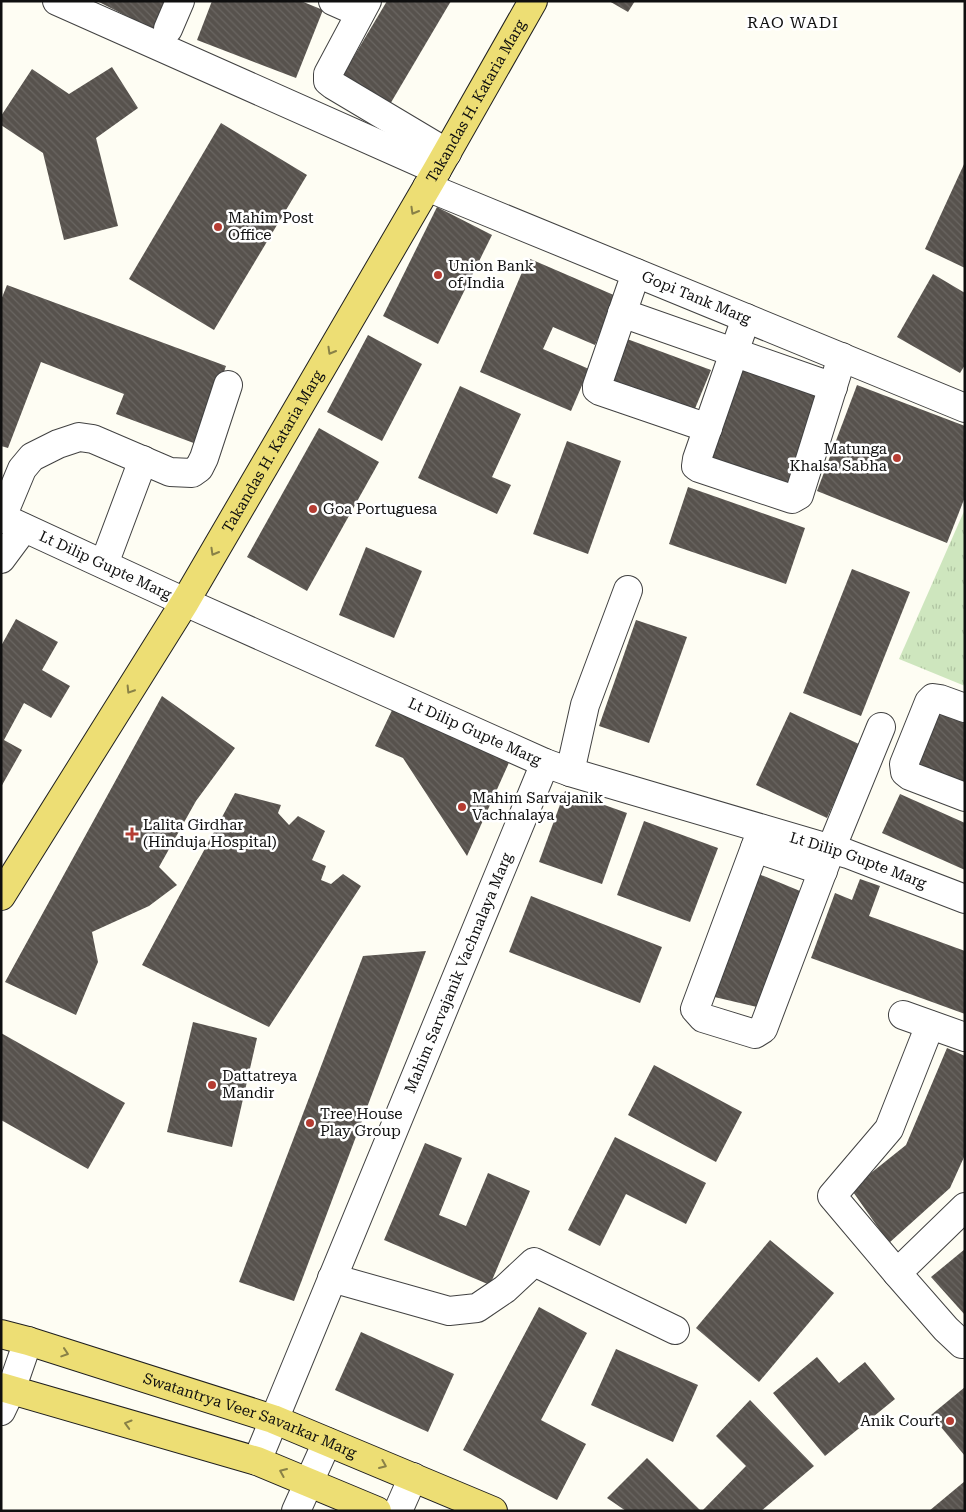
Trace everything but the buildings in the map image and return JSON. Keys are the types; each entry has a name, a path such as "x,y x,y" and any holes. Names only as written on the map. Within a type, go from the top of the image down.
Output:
{"main road":[{"name":"Takandas H. Kataria Marg","path":"1,896 185,602 534,1"},
{"name":"Swatantrya Veer Savarkar Marg","path":"1,1334 273,1419 493,1511"},
{"path":"4,1396 257,1461 376,1511"}],"street":[{"path":"57,1 437,170"},
{"path":"168,29 180,1"},
{"path":"333,1 364,7 328,74 328,81 437,170"},
{"name":"Gopi Tank Marg","path":"437,170 636,273 965,408"},
{"path":"636,273 596,386 597,389 708,428"},
{"path":"622,313 833,387"},
{"path":"746,318 697,460 696,466 699,468 792,499 796,498 799,495 842,358"},
{"path":"1,559 9,520 11,465 58,444 79,437 93,439 170,472 192,474 199,468 204,458 228,385"},
{"path":"104,564 143,460"},
{"name":"Lt Dilip Gupte Marg","path":"9,520 185,602 558,768 758,839 827,860 848,854 965,899"},
{"name":"Mahim Sarvajanik Vachnalaya Marg","path":"257,1461 332,1278 585,705 628,590"},
{"path":"965,708 933,698 929,702 904,764 905,772 910,776 965,797"},
{"path":"758,839 695,1009 703,1018 755,1034 763,1029 827,860 881,727"},
{"path":"903,1015 965,1037"},
{"path":"930,1025 889,1129 832,1196 946,1329 962,1344 965,1344"},
{"path":"897,1273 965,1207"},
{"path":"332,1278 449,1311 477,1308 505,1289 534,1262 675,1330"},
{"path":"4,1396 28,1341"},
{"path":"296,1511 327,1442"},
{"path":"398,1511 413,1478"}],"green space":[{"path":"965,509 965,686 899,659"}],"place":[{"name":"Mahim Post Office","path":"218,227"},
{"name":"Union Bank of India","path":"438,275"},
{"name":"Matunga Khalsa Sabha","path":"897,458"},
{"name":"Goa Portuguesa","path":"313,509"},
{"name":"Mahim Sarvajanik Vachnalaya","path":"462,807"},
{"name":"Lalita Girdhar (Hinduja Hospital)","path":"132,834"},
{"name":"Dattatreya Mandir","path":"212,1085"},
{"name":"Tree House Play Group","path":"310,1123"},
{"name":"Anik Court","path":"950,1421"}],"district":[{"name":"RAO WADI","path":"793,22"}]}
